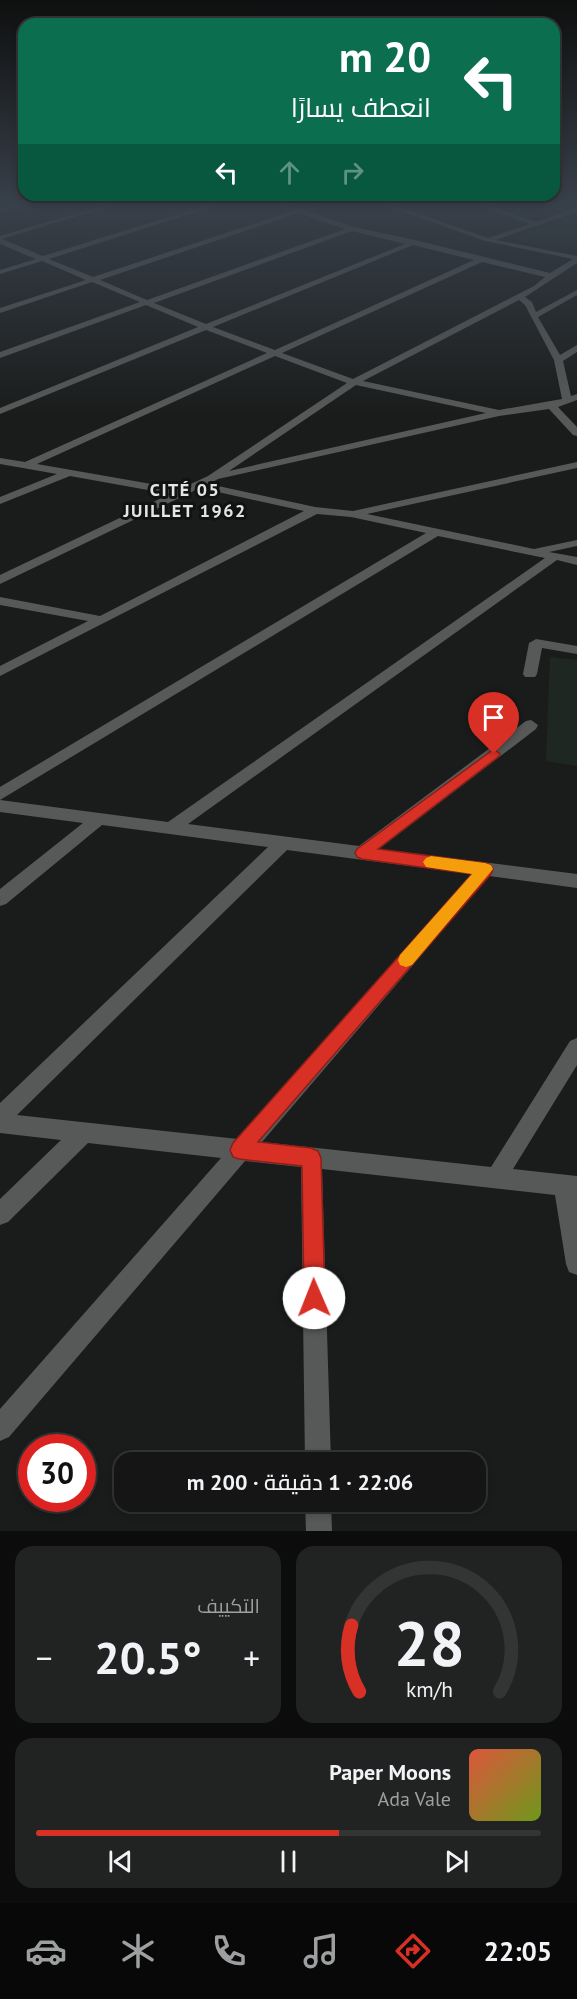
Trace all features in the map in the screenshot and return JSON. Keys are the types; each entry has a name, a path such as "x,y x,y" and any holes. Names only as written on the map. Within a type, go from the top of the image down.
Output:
{"street":[{"path":"77,273 205,327 354,382 499,413"},
{"path":"0,311 112,273"},
{"path":"0,355 226,273"},
{"path":"0,411 337,273"},
{"path":"25,466 450,273"},
{"path":"541,273 551,276"},
{"path":"0,580 200,485 354,382 537,288 555,273"},
{"path":"535,316 577,291"},
{"path":"212,478 499,413 553,405 572,398 558,360 529,304 520,297"},
{"path":"558,360 577,348"},
{"path":"553,405 553,408 577,433"},
{"path":"0,461 183,493"},
{"path":"351,514 577,465"},
{"path":"0,501 68,473"},
{"path":"200,485 577,561"},
{"path":"0,672 315,510"},
{"path":"0,794 434,533"},
{"path":"531,552 577,543"},
{"path":"171,828 556,556"},
{"path":"0,602 102,620"},
{"path":"530,674 536,644 577,650"},
{"path":"362,853 531,725"},
{"path":"0,806 577,881"},
{"path":"0,899 99,819"},
{"path":"0,1117 283,843"},
{"path":"0,1428 485,869"},
{"path":"495,1178 577,1047"},
{"path":"0,1123 570,1186 577,1264"},
{"path":"0,1214 83,1133"},
{"path":"311,1158 318,1452"},
{"path":"318,1512 319,1531"}],"shaded area":[{"path":"550,657 577,660 577,766 546,761"}],"slow traffic":[{"path":"406,960 485,869 431,862"}],"district":[{"name":"CITÉ 05 JUILLET 1962","path":"185,499"}],"route":[{"path":"314,1298 311,1158 239,1150 485,869 362,853 494,754"}]}
